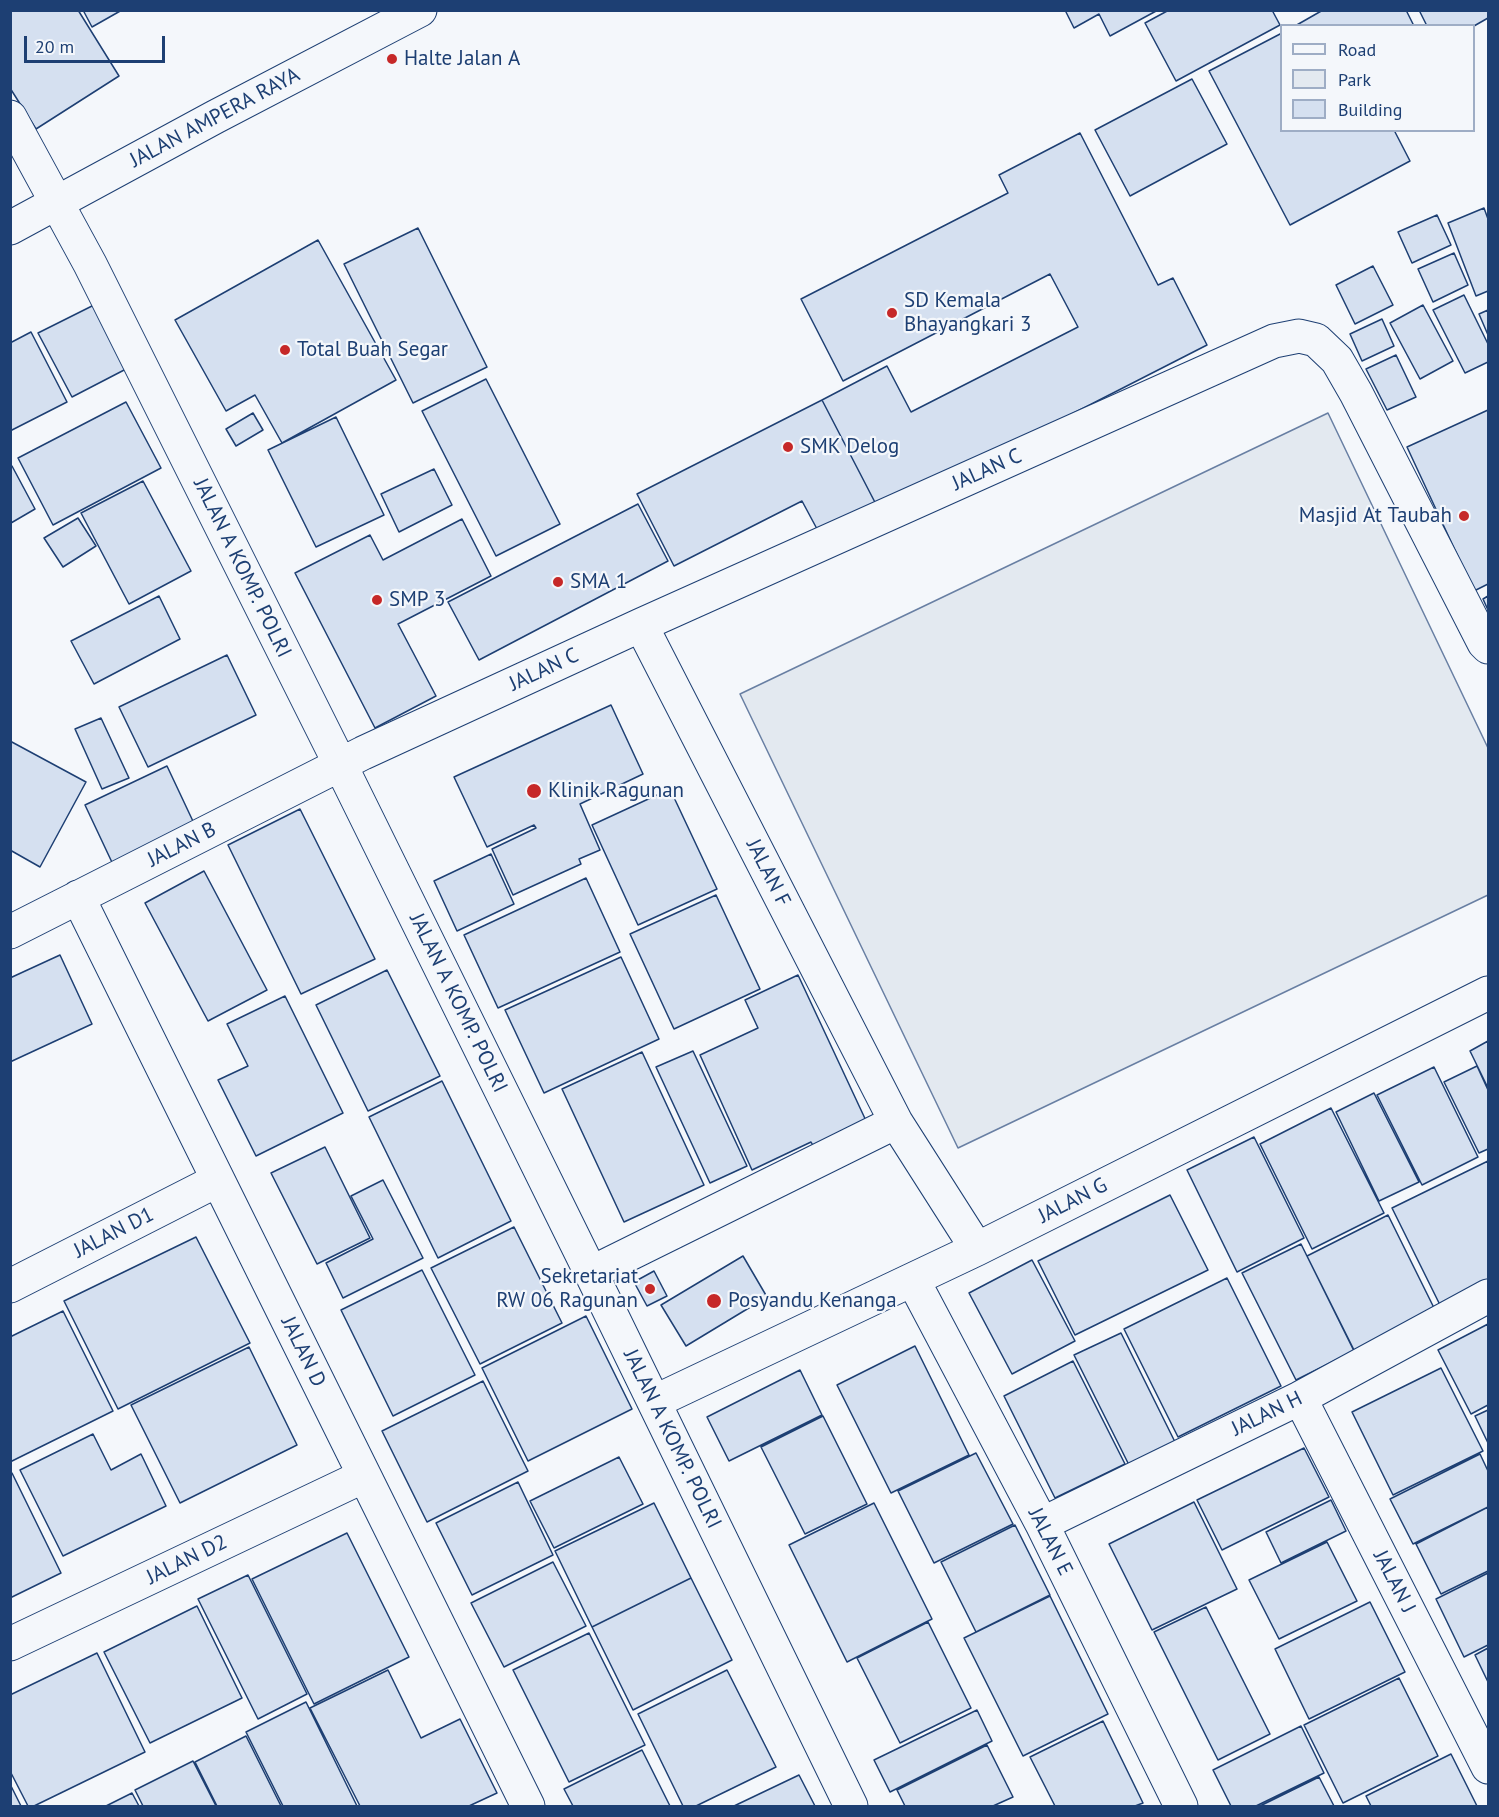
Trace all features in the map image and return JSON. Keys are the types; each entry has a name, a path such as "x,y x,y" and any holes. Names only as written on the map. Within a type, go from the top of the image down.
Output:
{"street":[{"name":"JALAN AMPERA RAYA","path":"10,228 420,10"},
{"name":"JALAN A KOMP. POLRI","path":"10,117 90,264 340,764 851,1806"},
{"name":"JALAN C","path":"340,764 640,625 1274,341 1299,336 1316,340 1337,360 1488,647"},
{"name":"JALAN F","path":"640,625 896,1122 977,1249"},
{"name":"JALAN B","path":"15,924 78,897 340,764"},
{"name":"JALAN D","path":"78,897 528,1806"},
{"name":"JALAN G","path":"654,1402 977,1249 1488,993"},
{"path":"591,1272 896,1122"},
{"name":"JALAN D1","path":"10,1286 218,1180"},
{"name":"JALAN E","path":"913,1280 1042,1524 1181,1806"},
{"name":"JALAN H","path":"1042,1524 1300,1398 1488,1296"},
{"name":"JALAN J","path":"1300,1398 1488,1767"},
{"name":"JALAN D2","path":"10,1644 364,1476"}],"green space":[{"path":"1328,413 1488,748 1488,895 958,1148 740,694"}],"building":[{"path":"10,10 78,10 119,76 36,129 10,88"},
{"path":"83,10 122,10 92,27"},
{"path":"1065,10 1158,10 1110,36 1099,14 1074,28"},
{"path":"1169,10 1272,10 1280,25 1176,81 1145,23"},
{"path":"1323,10 1406,10 1413,24 1298,24"},
{"path":"1419,10 1488,10 1488,18 1475,25 1426,24"},
{"path":"1280,34 1280,132 1395,132 1410,161 1290,225 1209,71"},
{"path":"1192,79 1227,144 1130,196 1095,130"},
{"name":"SD Kemala Bhayangkari 3","path":"1080,133 1158,285 1173,278 1207,345 880,512 822,400 887,366 911,412 1078,327 1050,274 843,381 801,299 1008,193 999,175"},
{"path":"1484,208 1488,219 1488,291 1476,296 1448,223"},
{"path":"1437,215 1451,245 1412,263 1398,232"},
{"path":"418,228 487,367 413,403 344,264"},
{"name":"Total Buah Segar","path":"318,240 396,380 282,443 255,395 226,411 175,320"},
{"path":"1454,253 1468,285 1433,302 1418,269"},
{"path":"1373,266 1393,305 1355,324 1336,285"},
{"path":"1464,295 1488,344 1488,362 1465,373 1433,310"},
{"path":"94,305 128,368 72,397 38,333"},
{"path":"1423,305 1453,361 1420,379 1390,323"},
{"path":"1488,310 1488,335 1479,314"},
{"path":"1382,319 1394,346 1362,361 1350,334"},
{"path":"31,332 67,402 10,431 10,343"},
{"path":"1396,355 1416,397 1387,410 1366,369"},
{"path":"486,379 560,524 496,556 422,411"},
{"name":"SMK Delog","path":"822,400 880,512 824,542 802,501 674,566 637,494"},
{"path":"126,402 161,468 53,525 18,458"},
{"name":"Masjid At Taubah","path":"1488,410 1488,584 1474,591 1407,447"},
{"path":"253,413 263,430 236,446 226,429"},
{"path":"336,417 384,515 316,547 268,450"},
{"path":"12,466 35,509 11,523 10,467"},
{"path":"434,469 452,505 399,532 381,494"},
{"path":"143,481 191,571 129,604 81,513"},
{"name":"SMA 1","path":"638,504 668,561 479,660 448,602"},
{"path":"78,518 96,546 63,567 44,538"},
{"name":"SMP 3","path":"462,519 491,576 398,624 436,696 375,728 295,573 370,535 383,560"},
{"path":"159,596 180,639 94,684 71,641"},
{"path":"1488,596 1488,610 1483,599"},
{"path":"227,655 256,715 148,767 119,707"},
{"name":"Klinik Ragunan","path":"611,705 643,774 580,804 600,850 579,859 581,864 513,895 492,849 536,828 534,825 487,847 454,777"},
{"path":"101,718 129,778 102,789 75,729"},
{"path":"10,741 86,782 40,867 10,850"},
{"path":"167,766 199,834 117,873 85,805"},
{"path":"670,789 717,889 638,925 592,825"},
{"path":"300,809 375,959 301,994 228,845"},
{"path":"491,854 514,904 457,931 434,881"},
{"path":"204,871 267,990 208,1021 145,903"},
{"path":"586,878 620,952 498,1008 464,935"},
{"path":"716,895 760,989 674,1029 630,934"},
{"path":"60,955 92,1024 10,1062 10,978"},
{"path":"621,957 659,1039 544,1093 505,1010"},
{"path":"387,970 440,1076 368,1111 316,1005"},
{"path":"798,975 868,1125 815,1149 811,1142 752,1170 700,1055 758,1028 745,1000"},
{"path":"285,996 343,1113 256,1156 218,1080 248,1066 227,1024"},
{"path":"1488,1041 1488,1088 1470,1051"},
{"path":"693,1051 747,1166 710,1183 656,1067"},
{"path":"642,1052 704,1185 624,1222 562,1089"},
{"path":"1477,1066 1488,1090 1488,1149 1479,1153 1444,1082"},
{"path":"1434,1067 1478,1157 1422,1185 1377,1095"},
{"path":"442,1081 511,1221 438,1258 369,1117"},
{"path":"1374,1093 1419,1182 1379,1201 1336,1112"},
{"path":"1331,1108 1384,1213 1312,1249 1260,1144"},
{"path":"1254,1137 1304,1238 1237,1272 1187,1170"},
{"path":"325,1147 370,1238 317,1264 271,1173"},
{"path":"1488,1161 1488,1286 1442,1309 1392,1208"},
{"path":"383,1180 423,1258 343,1298 326,1263 373,1239 351,1196"},
{"path":"1170,1195 1208,1270 1075,1335 1038,1261"},
{"path":"1388,1215 1440,1320 1359,1360 1307,1256"},
{"path":"514,1227 562,1323 480,1364 431,1268"},
{"path":"196,1237 250,1343 118,1409 64,1301"},
{"path":"1301,1244 1354,1351 1296,1380 1242,1273"},
{"name":"Posyandu Kenanga","path":"743,1256 767,1297 686,1346 661,1305"},
{"path":"1032,1260 1075,1341 1012,1374 969,1293"},
{"path":"422,1270 475,1375 393,1416 341,1310"},
{"name":"Sekretariat RW 06 Ragunan","path":"654,1271 667,1296 647,1306 634,1282"},
{"path":"1227,1278 1281,1386 1178,1437 1124,1329"},
{"path":"63,1311 113,1411 10,1462 10,1337"},
{"path":"586,1316 632,1409 528,1461 482,1368"},
{"path":"1488,1324 1488,1405 1471,1414 1438,1350"},
{"path":"1121,1333 1177,1446 1131,1469 1074,1355"},
{"path":"915,1346 969,1455 891,1493 837,1385"},
{"path":"249,1347 297,1445 180,1503 131,1405"},
{"path":"1073,1361 1125,1464 1055,1498 1004,1396"},
{"path":"1441,1368 1483,1451 1393,1495 1352,1412"},
{"path":"800,1370 822,1415 729,1461 707,1417"},
{"path":"483,1381 528,1471 427,1522 382,1431"},
{"path":"1488,1410 1488,1443 1475,1416"},
{"path":"823,1416 867,1504 805,1534 761,1447"},
{"path":"93,1434 111,1470 141,1454 166,1506 63,1556 20,1470"},
{"path":"1304,1448 1329,1497 1222,1550 1197,1500"},
{"path":"976,1453 1013,1524 934,1563 898,1491"},
{"path":"1480,1454 1488,1471 1488,1507 1413,1544 1390,1499"},
{"path":"619,1457 643,1504 554,1548 530,1501"},
{"path":"12,1473 61,1573 10,1598 10,1474"},
{"path":"518,1482 553,1555 472,1595 436,1523"},
{"path":"1331,1500 1346,1531 1281,1563 1266,1532"},
{"path":"1194,1502 1237,1589 1152,1630 1109,1544"},
{"path":"654,1503 691,1578 592,1627 555,1551"},
{"path":"874,1503 932,1619 847,1662 789,1545"},
{"path":"1488,1507 1488,1571 1441,1594 1416,1544"},
{"path":"1015,1525 1050,1595 976,1632 941,1562"},
{"path":"347,1533 409,1657 314,1704 252,1579"},
{"path":"1327,1542 1357,1601 1279,1639 1249,1580"},
{"path":"553,1562 586,1626 504,1667 471,1603"},
{"path":"1488,1573 1488,1645 1464,1657 1436,1599"},
{"path":"248,1575 307,1694 258,1719 198,1599"},
{"path":"691,1578 732,1660 633,1710 592,1627"},
{"path":"1050,1596 1108,1714 1023,1756 964,1638"},
{"path":"1370,1602 1405,1672 1309,1719 1275,1649"},
{"path":"197,1606 242,1698 150,1743 104,1652"},
{"path":"1206,1607 1270,1734 1218,1760 1154,1632"},
{"path":"928,1622 971,1708 900,1743 857,1658"},
{"path":"589,1633 645,1745 569,1782 513,1670"},
{"path":"1488,1648 1488,1682 1475,1655"},
{"path":"97,1653 145,1752 34,1806 28,1806 10,1771 10,1695"},
{"path":"388,1670 421,1738 460,1719 497,1793 469,1806 360,1806 310,1708"},
{"path":"727,1670 776,1767 696,1806 683,1806 638,1714"},
{"path":"1399,1678 1438,1756 1343,1803 1304,1725"},
{"path":"306,1702 357,1806 283,1806 246,1732"},
{"path":"977,1710 992,1741 890,1792 874,1760"},
{"path":"1103,1721 1143,1803 1135,1806 1055,1806 1030,1757"},
{"path":"1301,1726 1324,1773 1256,1806 1231,1806 1213,1770"},
{"path":"246,1736 281,1806 217,1806 195,1762"},
{"path":"987,1745 1013,1797 993,1806 905,1806 897,1790"},
{"path":"642,1750 670,1806 573,1806 564,1789"},
{"path":"1451,1754 1477,1806 1371,1806 1366,1796"},
{"path":"193,1761 216,1806 143,1806 135,1790"},
{"path":"799,1775 815,1806 734,1806"},
{"path":"1319,1777 1334,1806 1260,1806"},
{"path":"10,1784 21,1806 10,1806"},
{"path":"132,1793 139,1806 106,1806"}],"place":[{"name":"Halte Jalan A","path":"392,59"},
{"name":"SD Kemala Bhayangkari 3","path":"892,313"},
{"name":"Total Buah Segar","path":"285,350"},
{"name":"SMK Delog","path":"788,447"},
{"name":"Masjid At Taubah","path":"1464,516"},
{"name":"SMA 1","path":"558,582"},
{"name":"SMP 3","path":"377,600"},
{"name":"Klinik Ragunan","path":"534,791"},
{"name":"Sekretariat RW 06 Ragunan","path":"650,1289"},
{"name":"Posyandu Kenanga","path":"714,1301"}]}
